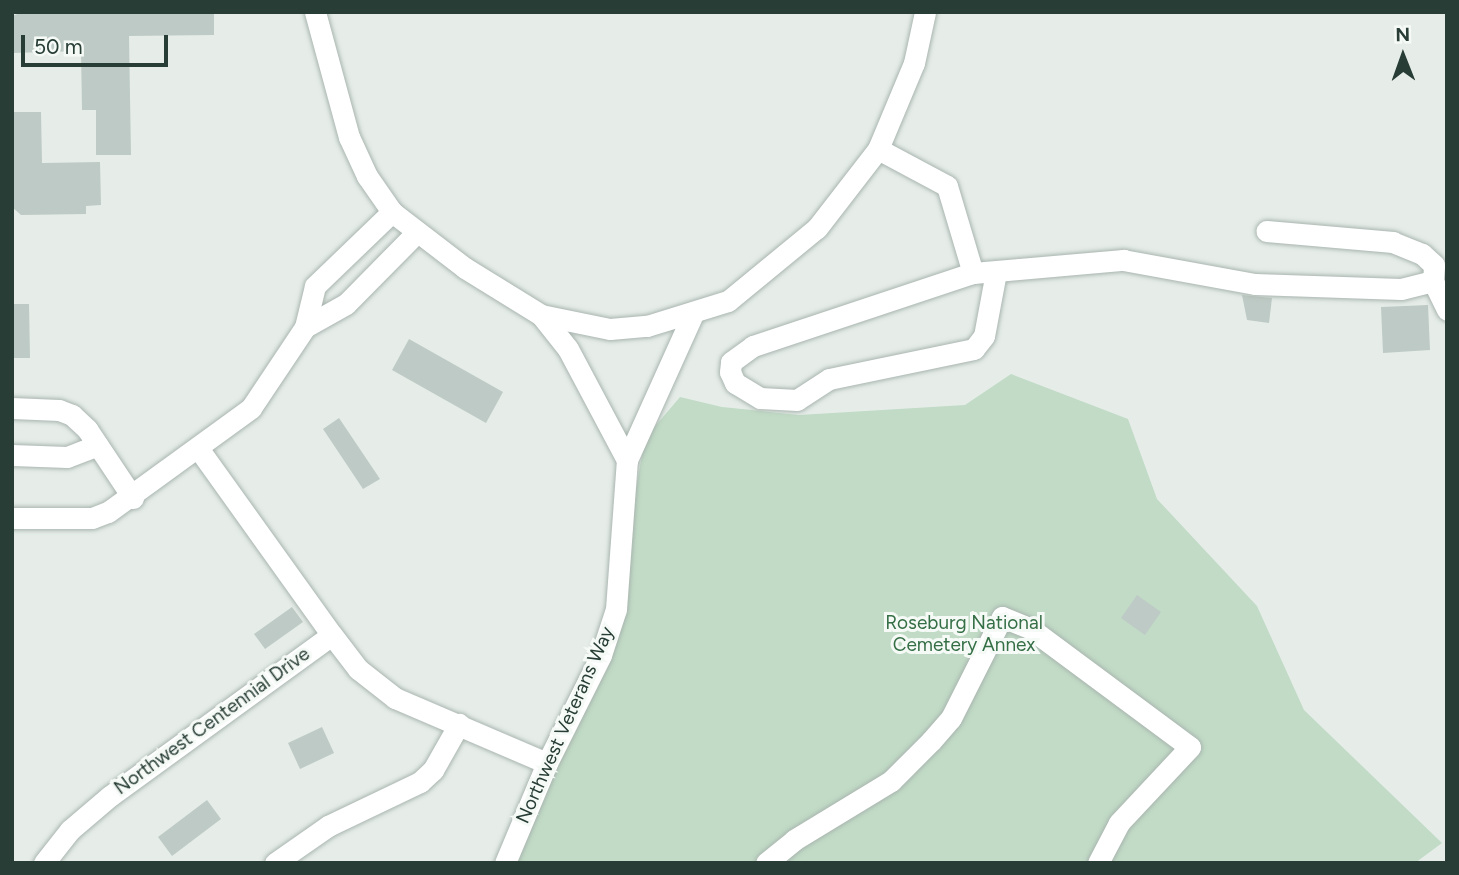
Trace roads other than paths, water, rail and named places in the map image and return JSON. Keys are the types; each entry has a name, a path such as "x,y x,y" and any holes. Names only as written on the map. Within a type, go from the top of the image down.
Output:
{"street":[{"path":"315,12 349,137 367,176 392,212 541,316 574,360 627,460"},
{"path":"541,316 610,329 648,326 728,301 769,271 826,218 878,149 914,63 925,12"},
{"path":"878,149 947,186 973,273"},
{"path":"12,518 92,518 133,498 251,408 305,327 315,286 392,212"},
{"path":"305,327 346,304 417,232"},
{"path":"1266,232 1393,242 1422,254 1434,265 1433,281 1447,310"},
{"path":"996,272 984,336 974,349 829,379 797,400 760,398 734,381 732,362 753,346 973,273 1124,260 1255,284 1401,289 1433,281"},
{"name":"Northwest Veterans Way","path":"505,863 547,763 601,655 616,609 627,460 693,314"},
{"path":"12,408 60,410 72,415 98,445 133,498"},
{"path":"12,455 67,457 98,445"},
{"path":"198,448 358,668 395,698 547,763"},
{"path":"766,863 794,839 891,781 931,741 951,718 1002,617 1031,629 1190,747 1125,817 1098,863"},
{"name":"Northwest Centennial Drive","path":"44,863 70,830 110,796 332,635"},
{"path":"275,863 328,826 421,782 433,770 458,724"}],"park label":[{"name":"Roseburg National Cemetery Annex","path":"964,634"}]}
